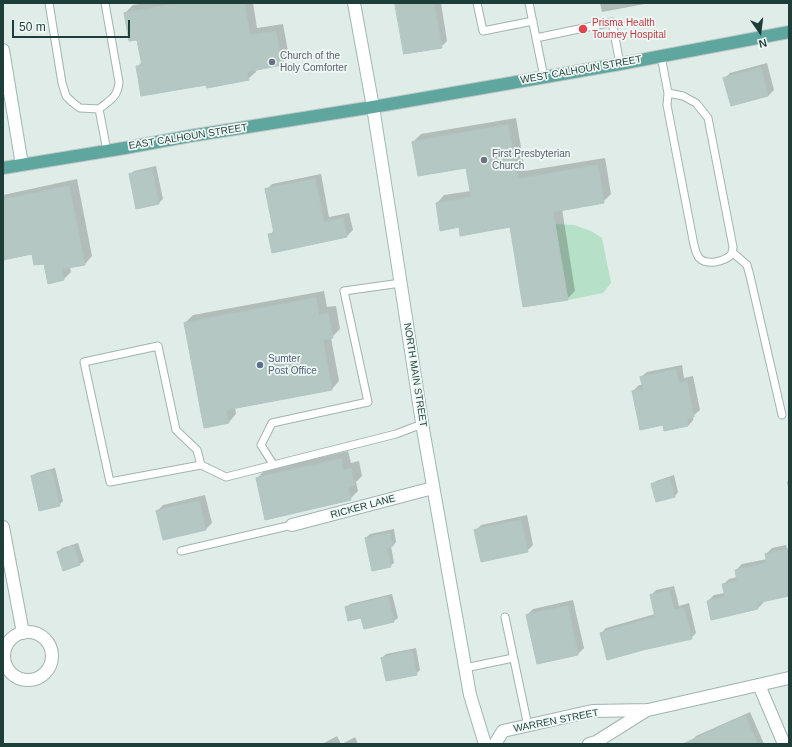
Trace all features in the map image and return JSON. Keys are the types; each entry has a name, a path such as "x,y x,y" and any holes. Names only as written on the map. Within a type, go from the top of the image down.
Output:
{"main road":[{"name":"NORTH MAIN STREET","path":"354,3 373,107 433,488 470,695 485,744"},
{"name":"WEST CALHOUN STREET","path":"373,107 620,64 789,32"},
{"path":"3,50 22,165"},
{"name":"EAST CALHOUN STREET","path":"3,168 373,107"},
{"name":"RICKER LANE","path":"292,525 433,488"},
{"path":"3,527 23,633"},
{"path":"23,633 35,633 40,636 46,640 52,652 52,659 47,671 42,676 31,680 22,680 12,675 5,664 4,652 6,644 16,635 23,633"},
{"name":"WARREN STREET","path":"495,744 503,731 592,711 648,710 789,678"},
{"path":"759,685 784,744"},
{"name":"WARREN STREET","path":"589,744 596,742 648,710"}],"lane":[{"path":"49,3 62,83 66,96 80,108 99,109 115,97 119,82 105,3"},
{"path":"477,3 483,31 533,21"},
{"path":"529,3 544,77"},
{"path":"536,38 612,22 620,64"},
{"path":"661,56 668,93 667,105 696,254 701,260 708,263 721,261 728,258 732,254 733,247 708,118 696,103 683,96 668,93"},
{"path":"99,109 107,151"},
{"path":"732,252 746,265 750,276 782,415"},
{"path":"273,464 261,445 272,424 368,402 344,291 401,282"},
{"path":"201,465 197,450 176,430 158,346 84,362 110,482 201,465 226,477 396,434 422,424"},
{"path":"181,551 292,525"},
{"path":"505,617 528,726"},
{"path":"465,668 513,658"}],"green space":[{"path":"555,224 574,225 591,231 602,238 611,283 603,293 568,300"}],"building":[{"path":"180,3 244,3 250,35 276,31 282,65 247,72 249,80 207,88 206,85 141,96 136,66 142,66 137,40 129,41 124,13"},
{"path":"395,3 434,3 442,48 404,54"},
{"path":"761,68 768,96 731,106 723,78"},
{"path":"508,125 518,179 598,165 604,203 553,212 568,300 523,307 510,227 460,236 459,227 440,231 436,203 471,197 466,168 418,176 412,142"},
{"path":"152,169 159,204 136,209 129,174"},
{"path":"315,179 324,222 343,218 347,237 272,253 268,234 274,233 265,189"},
{"path":"69,186 85,265 62,269 64,280 48,284 44,264 34,265 32,254 3,260 3,200"},
{"name":"Sumter Post Office","path":"316,298 319,315 328,313 333,338 323,340 332,390 226,410 229,423 204,428 184,323"},
{"path":"676,370 679,383 687,381 694,417 687,419 688,426 664,431 663,425 640,430 632,391 643,389 640,377"},
{"path":"341,459 343,470 351,468 355,485 348,486 351,500 265,520 256,478"},
{"path":"52,471 60,506 39,511 31,476"},
{"path":"670,479 675,497 656,502 651,484"},
{"path":"199,501 206,530 163,540 156,511"},
{"path":"521,520 528,552 481,562 474,530"},
{"path":"390,533 393,546 387,548 391,567 372,571 365,538"},
{"path":"74,546 80,565 63,571 57,552"},
{"path":"789,549 789,596 757,603 758,609 711,620 707,601 725,597 722,584 737,581 735,570 767,563 765,554"},
{"path":"669,591 674,610 684,608 692,639 607,660 600,633 655,617 650,595"},
{"path":"388,597 394,622 364,629 361,618 348,621 345,607"},
{"path":"568,606 578,655 537,664 526,615"},
{"path":"412,651 417,675 386,681 381,658"},
{"path":"745,716 758,744 683,744"}],"place":[{"name":"Prisma Health Toumey Hospital","path":"583,29"},
{"name":"Church of the Holy Comforter","path":"272,62"},
{"name":"First Presbyterian Church","path":"484,160"},
{"name":"Sumter Post Office","path":"260,365"}]}
